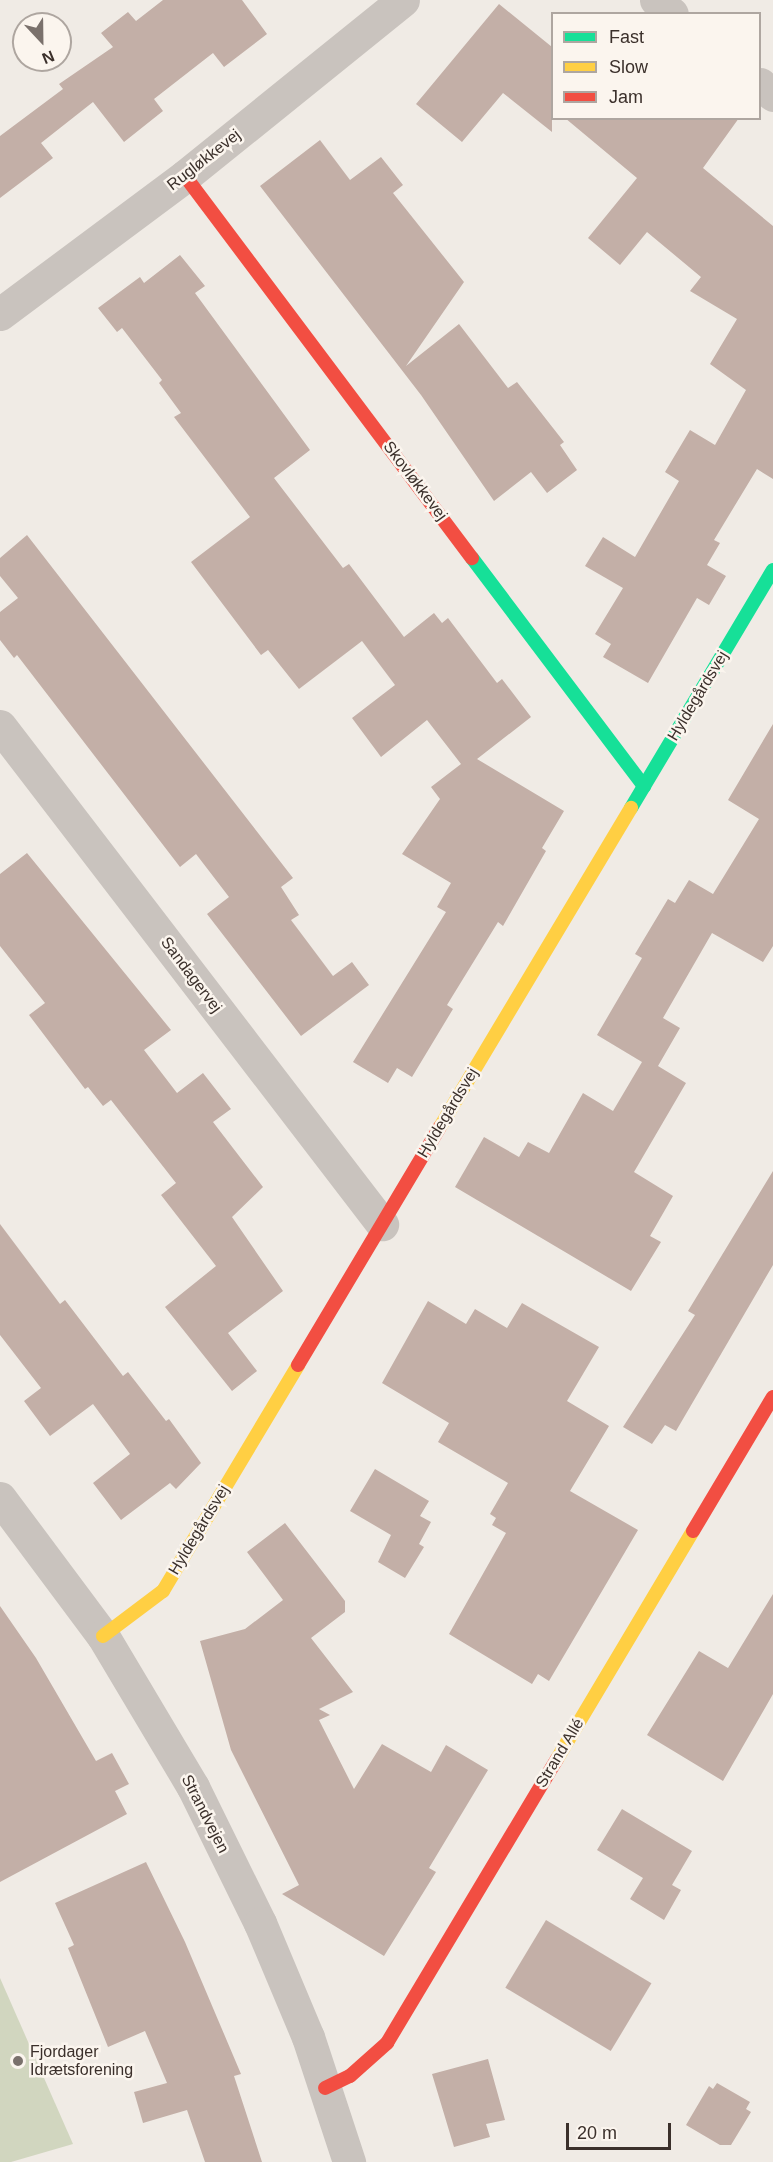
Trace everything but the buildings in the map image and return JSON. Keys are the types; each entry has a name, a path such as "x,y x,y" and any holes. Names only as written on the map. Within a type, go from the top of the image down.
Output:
{"street":[{"name":"Rugløkkevej","path":"0,314 185,176 403,0"},
{"path":"656,0 670,12"},
{"path":"761,86 773,95"},
{"name":"Skovløkkevej","path":"185,176 644,786"},
{"name":"Hyldegårdsvej","path":"103,1636 163,1591 773,570"},
{"name":"Sandagervej","path":"0,726 382,1224"},
{"name":"Strand Allé","path":"325,2088 350,2076 387,2043 773,1397"},
{"name":"Strandvejen","path":"0,1498 103,1636 193,1787 260,1923 325,2088 349,2162"}],"green space":[{"name":"Fjordager Idrætsforening","path":"0,1978 73,2144 11,2162 0,2162"}],"traffic: fast":[{"path":"472,558 644,786"},
{"path":"631,808 773,570"}],"traffic: slow":[{"path":"440,1127 631,808"},
{"path":"103,1636 163,1591 298,1365"},
{"path":"557,1759 693,1531"}],"traffic: jam":[{"path":"185,176 472,558"},
{"path":"298,1365 440,1127"},
{"path":"693,1531 773,1397"},
{"path":"325,2088 350,2076 387,2043 557,1759"}],"place":[{"name":"Fjordager Idrætsforening","path":"18,2061"}]}
